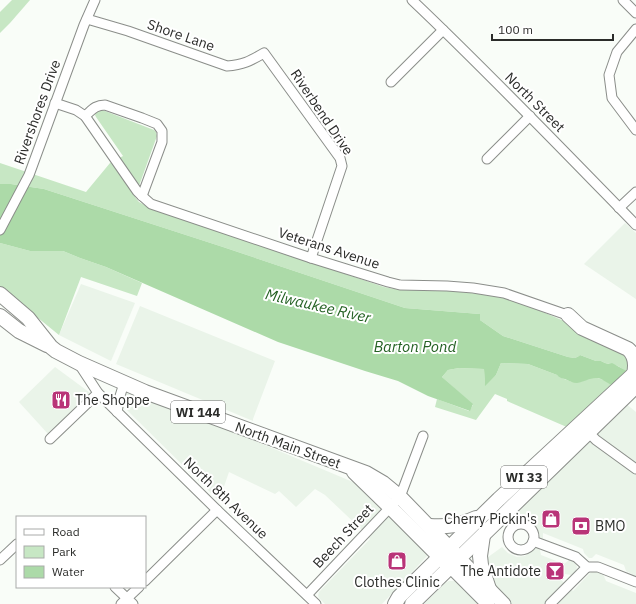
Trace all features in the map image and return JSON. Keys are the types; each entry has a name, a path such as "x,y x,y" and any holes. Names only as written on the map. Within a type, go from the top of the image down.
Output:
{"main road":[{"name":"North Main Street","path":"0,294 28,318 51,347"},
{"path":"568,315 582,328 628,349 633,356 635,375"},
{"name":"North Main Street","path":"0,316 19,331 51,347 78,364 124,383 350,468 428,526 444,552"},
{"name":"WI 33","path":"395,604 399,597 444,552 482,516 603,410 635,375"},
{"name":"WI 33","path":"412,604 588,432 603,410"},
{"name":"North Main Street","path":"395,502 454,562"},
{"path":"428,526 454,526 466,523 482,516"},
{"path":"483,535 480,560 489,589"},
{"path":"454,562 489,589 504,604"},
{"path":"454,562 488,604"}],"street":[{"name":"Rivershores Drive","path":"0,230 29,175 95,0"},
{"name":"North Street","path":"412,0 530,116 636,225"},
{"path":"623,0 636,13"},
{"name":"Shore Lane","path":"87,18 227,66 248,62 264,53"},
{"path":"636,29 617,52 609,75 612,98 636,130"},
{"path":"391,82 443,30"},
{"name":"Riverbend Drive","path":"264,53 340,158 342,166 311,258"},
{"name":"Veterans Avenue","path":"56,102 76,110 85,116 123,172 142,196 151,204 311,258 388,282 400,285 473,288 504,293 568,315 636,345"},
{"path":"85,116 99,105 105,105 157,124 162,131 162,142 142,196"},
{"path":"487,159 530,116"},
{"path":"619,208 636,192"},
{"name":"North 8th Avenue","path":"78,364 98,393 217,510 316,604"},
{"path":"117,412 124,383"},
{"path":"50,439 98,393"},
{"path":"588,432 596,440 636,469"},
{"path":"395,502 423,436"},
{"name":"Beech Street","path":"307,595 395,502"},
{"path":"146,580 217,510"},
{"path":"508,510 520,524"},
{"path":"520,524 526,525 532,530 534,541 528,548 516,550 510,544 508,536 512,528 520,524"},
{"path":"534,541 576,557 587,567 598,567 636,582"},
{"path":"0,560 16,545"},
{"path":"550,604 587,567"},
{"path":"116,588 127,602 138,588"}],"shaded area":[{"path":"625,223 636,233 636,299 584,264"},
{"path":"81,284 135,303 111,361 59,335"},
{"path":"140,306 275,361 253,421 116,364"},
{"path":"55,367 93,395 49,435 19,402"},
{"path":"128,393 139,395 253,440 353,482 360,486 427,553 427,556 382,604 325,604 318,596 319,592 370,539 363,531 325,495 315,489 296,507 279,491 275,494 229,472 219,501 127,410 124,397"},
{"path":"625,403 636,412 636,576 626,571 624,565 596,554 592,558 589,558 584,553 583,549 543,533 543,538 540,538 532,523 518,516 519,508"},
{"path":"502,547 508,553 517,557 525,556 535,548 538,548 541,555 564,564 569,560 573,561 577,567 576,571 571,575 565,574 560,579 573,591 591,572 598,571 603,574 606,581 636,593 636,604 509,604 494,586 484,560"},
{"path":"449,581 456,581 483,604 424,604 445,583"}],"green space":[{"path":"12,0 30,0 0,33 0,12"},
{"path":"102,110 156,132 157,136 135,197 139,202 148,207 384,287 400,290 441,290 479,294 503,298 529,306 571,324 618,347 628,358 628,366 626,371 618,366 596,361 580,355 575,358 568,357 503,336 480,320 480,314 405,308 44,189 11,184 0,184 0,163 86,192 110,163 123,156 95,115 96,112"},
{"path":"0,243 30,251 63,251 106,267 142,283 137,296 81,277 59,335 0,287"},
{"path":"501,363 528,364 572,382 583,381 589,378 597,378 604,380 613,386 569,428 507,401 507,399 495,394 476,420 435,407 437,399 469,411 473,405 442,377 448,370 459,368 484,369 485,385 496,375"}],"water":[{"name":"Barton Pond","path":"0,184 11,184 44,189 405,308 480,314 480,320 503,336 568,357 575,358 580,355 596,361 609,364 612,363 636,376 613,386 598,378 576,383 560,378 557,375 528,364 501,363 496,375 485,386 484,369 459,368 448,370 442,377 473,404 470,411 428,396 398,381 278,342 106,267 63,251 30,251 0,243"}],"place":[{"name":"The Shoppe","path":"61,400"},
{"name":"Cherry Pickin's","path":"551,519"},
{"name":"BMO","path":"581,526"},
{"name":"Clothes Clinic","path":"397,561"},
{"name":"The Antidote","path":"555,571"}],"water label":[{"name":"Milwaukee River","path":"318,306"}]}
